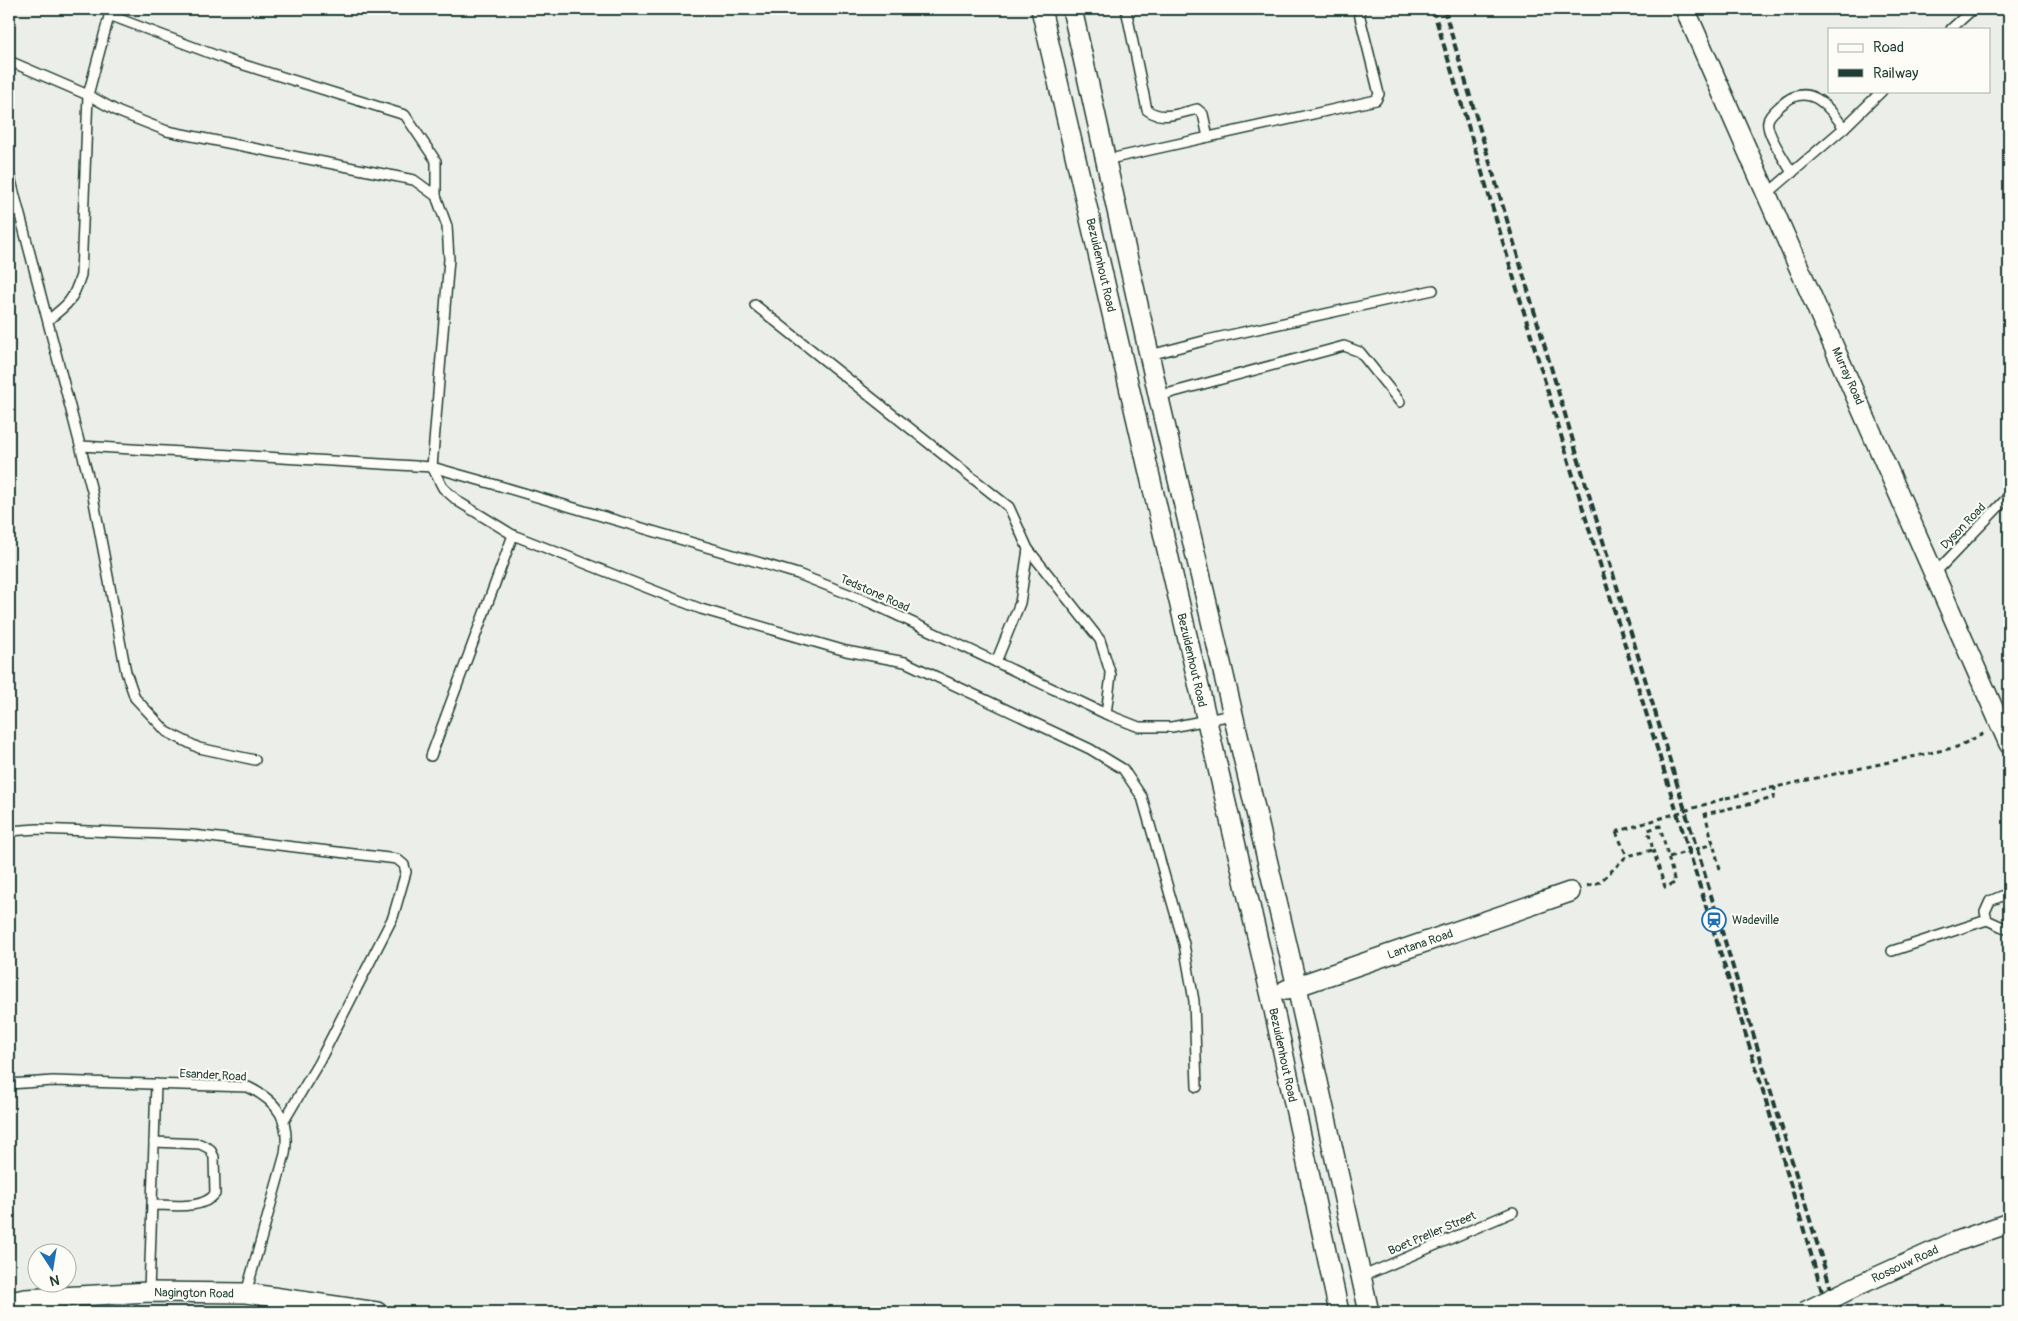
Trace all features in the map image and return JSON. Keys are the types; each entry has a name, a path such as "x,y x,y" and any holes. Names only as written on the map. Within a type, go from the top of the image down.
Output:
{"street":[{"name":"Bezuidenhout Road","path":"1041,9 1270,996 1339,1312"},
{"path":"1072,9 1159,399 1297,987 1369,1312"},
{"name":"Murray Road","path":"1685,9 2009,744"},
{"path":"1081,179 1107,166"},
{"path":"1135,409 1159,399"},
{"path":"1224,796 1250,790"},
{"name":"Lantana Road","path":"1270,996 1570,892"},
{"name":"Rossouw Road","path":"1804,1312 1952,1243 2009,1223"},
{"path":"1333,1285 1361,1276"},
{"name":"Nagington Road","path":"9,1302 24,1299 150,1292 246,1293 377,1312"}],"lane":[{"path":"1126,9 1147,110 1156,116 1164,116 1197,109 1203,114 1208,137"},
{"path":"1107,166 1208,137 1376,100 1379,94 1358,9"},
{"path":"1952,28 1973,9"},
{"path":"48,320 74,297 81,275 88,95 110,12 228,60 405,115 436,162 436,196 447,226 448,259 432,467 443,488 459,502 513,534 701,609 846,651 905,662 1090,749 1123,769 1142,798 1184,944 1194,1002 1197,1087"},
{"path":"9,61 88,95 119,112 167,131 414,180 436,196"},
{"path":"1767,194 1844,128 1881,92"},
{"path":"1792,173 1770,133 1768,121 1772,114 1783,104 1794,96 1812,96 1824,103 1844,128"},
{"path":"9,172 92,490 126,672 135,698 167,732 199,748 255,760"},
{"path":"1150,356 1207,340 1433,290"},
{"path":"755,304 1009,506 1028,548 1100,640 1111,675 1106,714"},
{"path":"1159,399 1344,346 1360,352 1400,402"},
{"name":"Tedstone Road","path":"81,446 432,467 798,574 871,603 1106,714 1139,727 1172,726 1232,715"},
{"name":"Dyson Road","path":"1935,573 2009,496"},
{"path":"431,756 513,534"},
{"path":"996,662 1020,603 1028,548"},
{"path":"9,830 37,828 193,834 397,859 404,865 406,872 394,917 324,1054 284,1121"},
{"path":"1986,920 1985,912 1990,901 2009,893"},
{"path":"1892,951 1986,920 2009,930"},
{"name":"Esander Road","path":"9,1084 53,1081 248,1087 263,1094 270,1100 276,1106 284,1121 288,1137 285,1154 246,1293"},
{"path":"150,1292 156,1084"},
{"path":"152,1205 200,1204 209,1201 215,1194 214,1157 210,1149 200,1144 154,1142"},
{"name":"Boet Preller Street","path":"1361,1276 1513,1212"}],"path":[{"path":"1627,856 1616,832 1726,798 1957,747 2001,724"},
{"path":"1720,869 1705,814 1774,798 1775,787"},
{"path":"1660,826 1668,857 1676,883 1665,887 1648,830 1660,826"},
{"path":"1668,857 1713,844"},
{"path":"1570,892 1600,882 1627,856 1653,850"}],"shaded area":[{"path":"9,9 2009,9 2009,1312 9,1312"}],"railway":[{"path":"1433,9 1587,522 1761,1084 1828,1312"},
{"path":"1444,9 1596,518 1838,1312"}],"place":[{"name":"Wadeville","path":"1714,920"}]}
